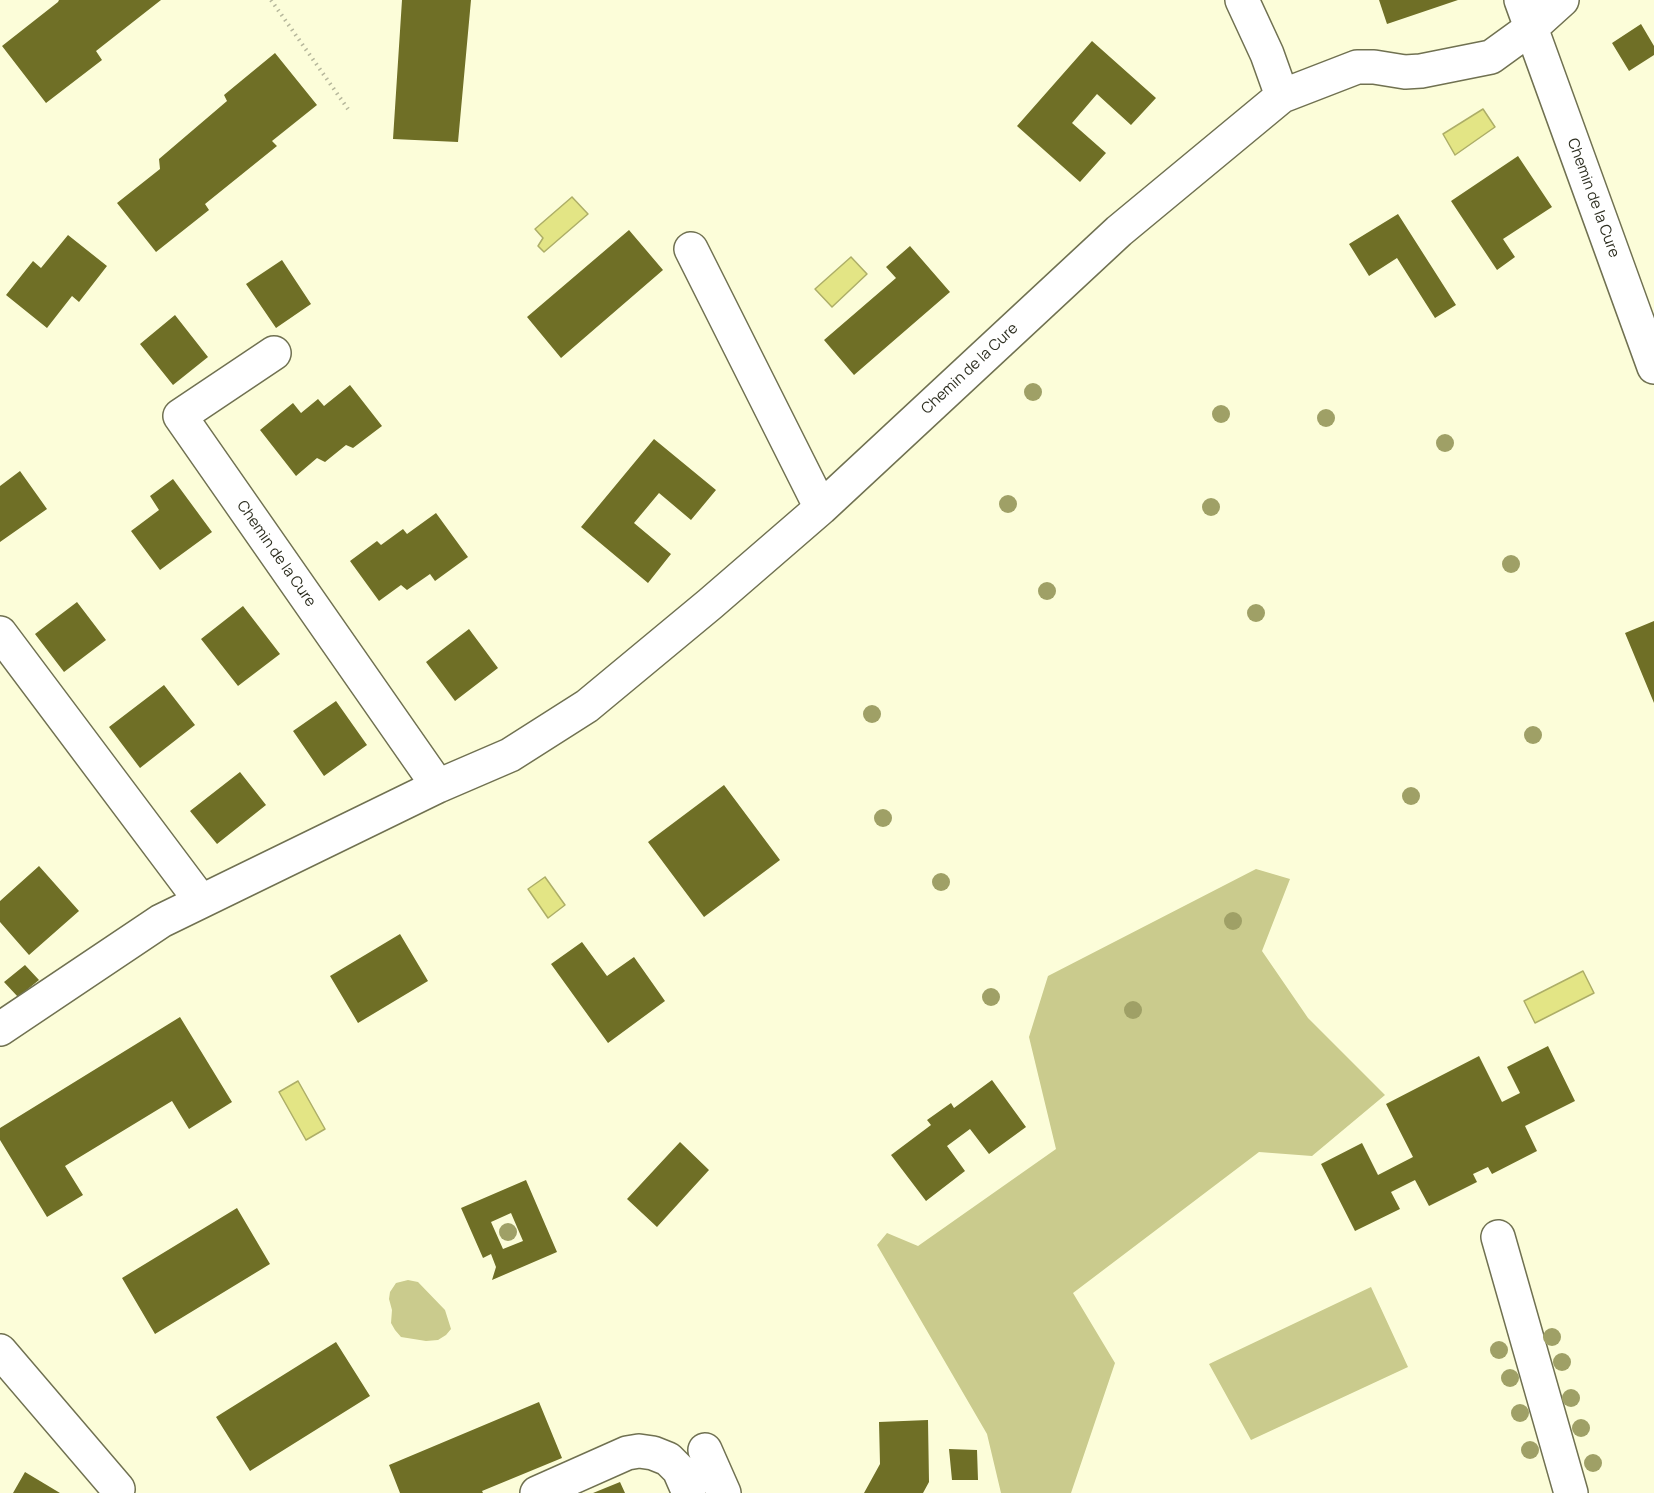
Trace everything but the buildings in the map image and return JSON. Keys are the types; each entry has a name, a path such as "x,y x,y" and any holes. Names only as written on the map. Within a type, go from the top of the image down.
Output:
{"street":[{"path":"1242,0 1267,54 1282,96"},
{"name":"Chemin de la Cure","path":"0,1029 160,921 438,786 510,755 587,705 710,604 821,508 1119,231 1282,96 1357,67 1404,72 1491,57 1526,14 1562,0"},
{"name":"Chemin de la Cure","path":"1526,14 1654,367"},
{"path":"691,249 821,508"},
{"name":"Chemin de la Cure","path":"274,353 180,416 438,786"},
{"path":"0,633 201,901"},
{"path":"1498,1238 1571,1493"},
{"path":"0,1351 117,1489"},
{"path":"705,1450 724,1493"},
{"path":"537,1493 639,1451 668,1459 678,1470 688,1493"}],"path":[{"path":"272,0 348,109"}],"shaded area":[{"path":"1483,109 1495,127 1455,155 1443,134"},
{"path":"572,197 588,214 544,252 538,246 543,238 535,229"},
{"path":"851,257 867,274 832,307 815,289"},
{"path":"1256,869 1290,879 1262,951 1308,1018 1385,1095 1312,1156 1259,1152 1073,1293 1115,1363 1071,1493 1001,1493 987,1434 877,1245 887,1233 918,1246 1056,1149 1029,1037 1048,976"},
{"path":"545,877 565,905 548,918 528,889"},
{"path":"1583,971 1594,993 1535,1023 1524,1001"},
{"path":"298,1081 325,1129 306,1140 279,1092"},
{"path":"408,1280 418,1282 445,1310 451,1329 438,1340 426,1341 401,1337 391,1323 390,1292 396,1283"},
{"path":"1371,1287 1408,1367 1251,1440 1209,1364"}]}
